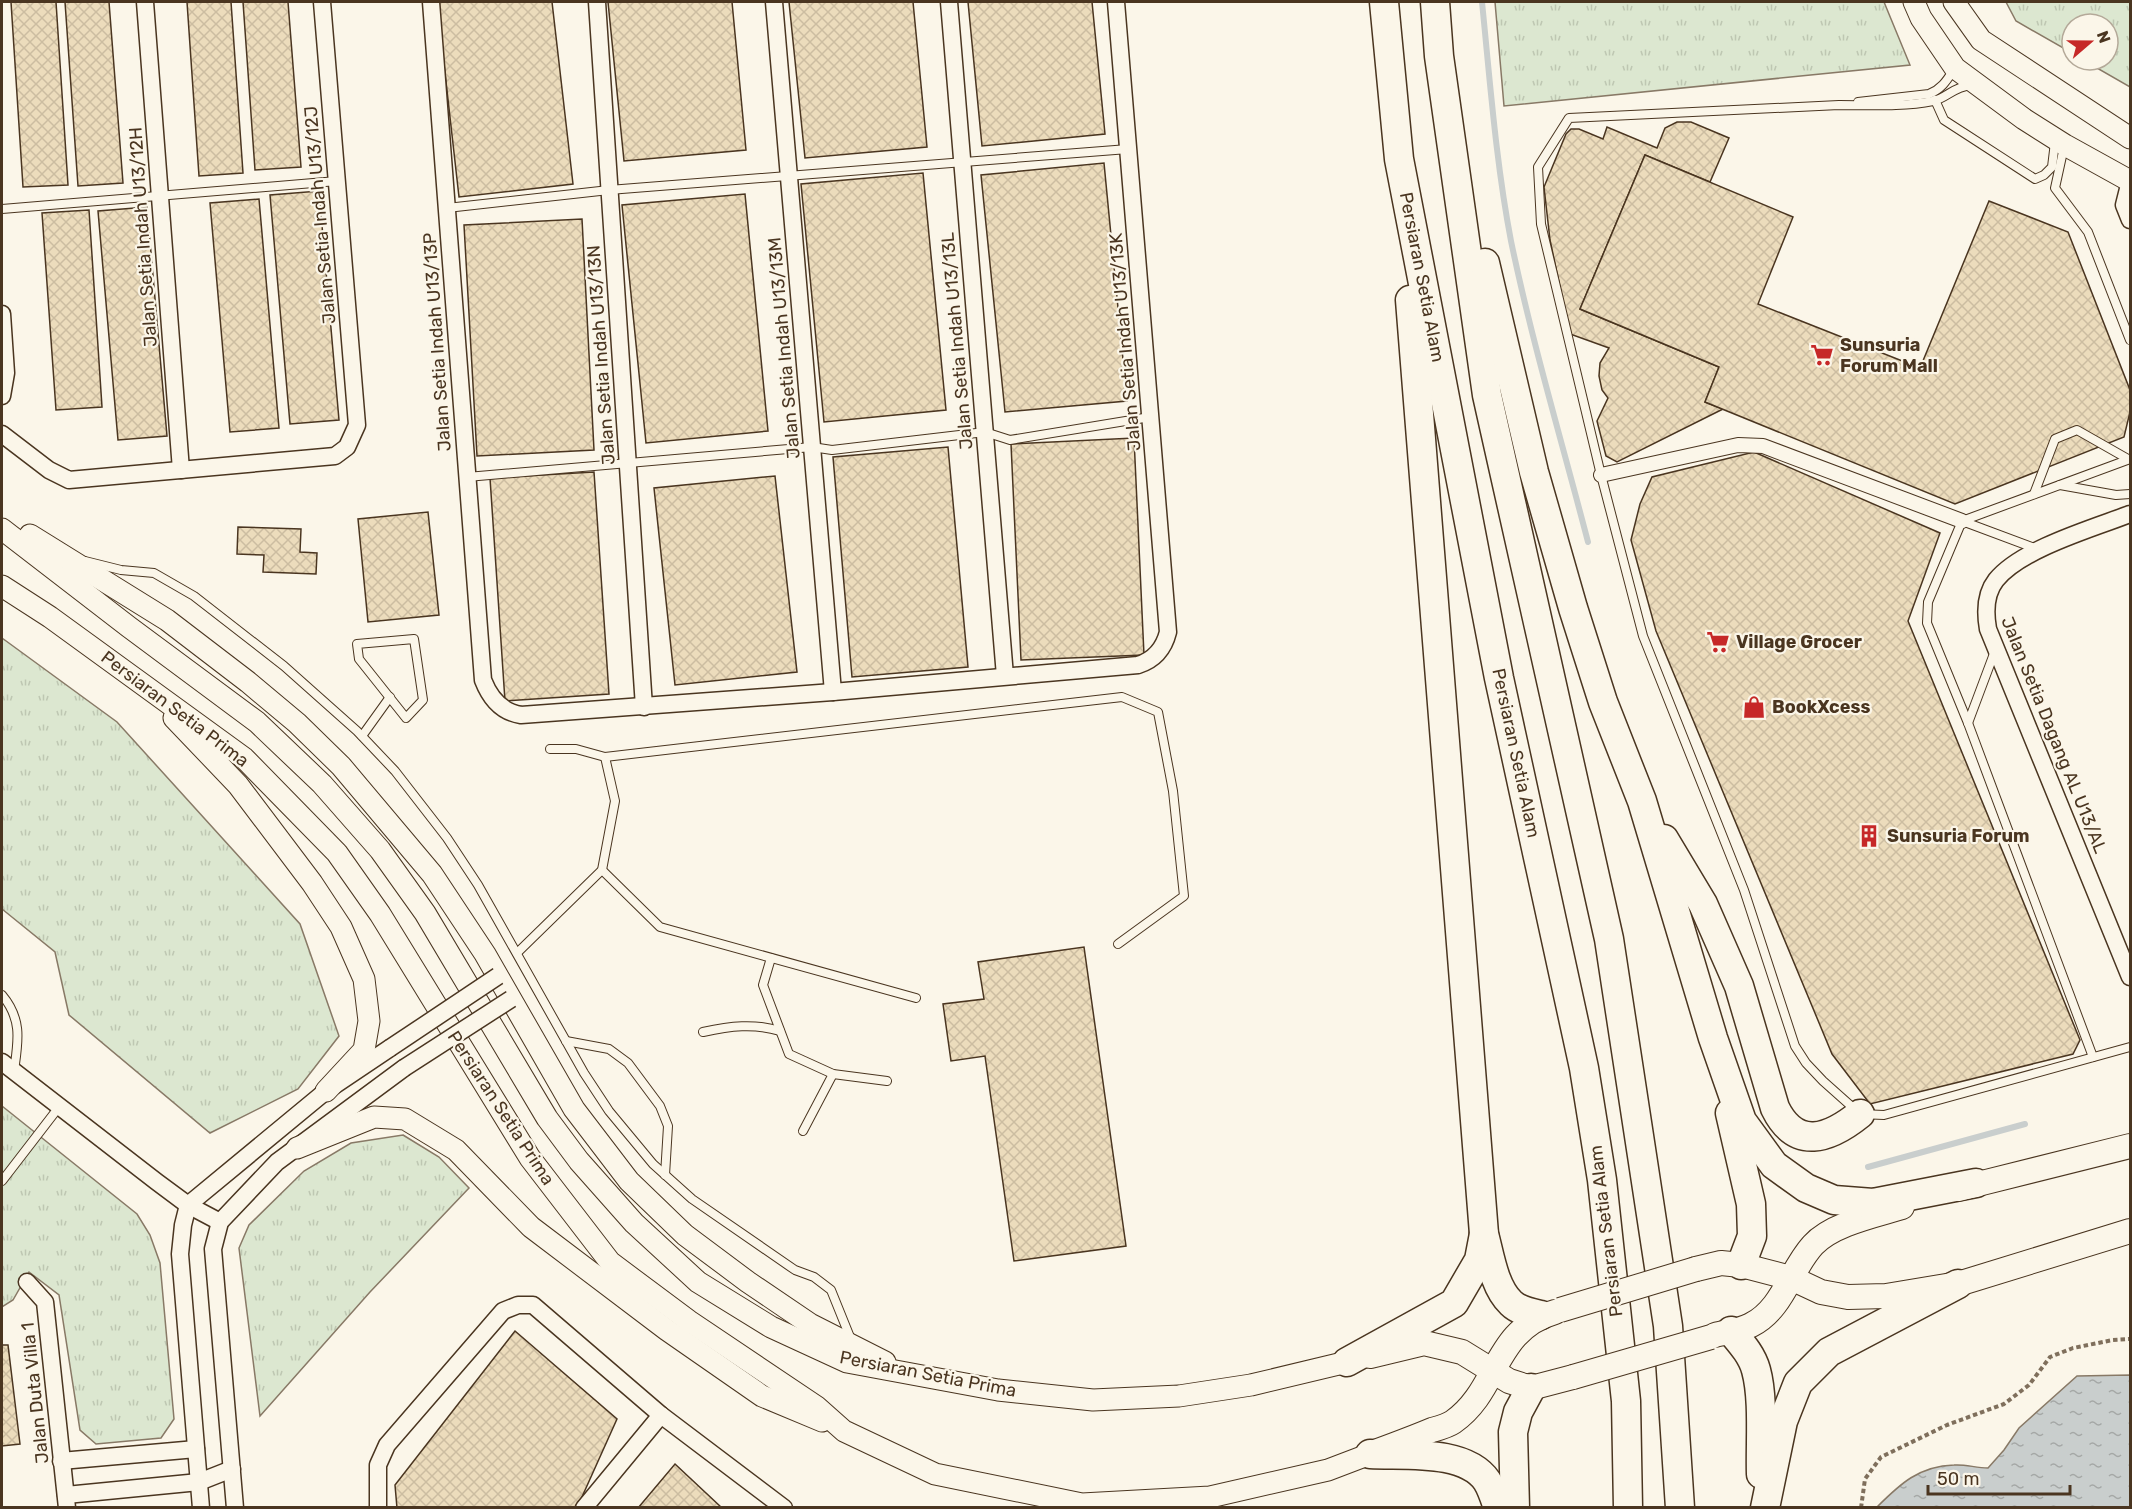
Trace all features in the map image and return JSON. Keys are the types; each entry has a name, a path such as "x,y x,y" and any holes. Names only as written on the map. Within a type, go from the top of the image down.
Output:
{"highway":[{"name":"Persiaran Setia Alam","path":"1384,2 1399,159 1499,678 1584,1068 1602,1180 1626,1401 1628,1508"},
{"path":"1435,2 1440,56 1487,395 1609,939 1668,1326 1680,1508"},
{"path":"1450,2 1452,14 1440,56 1534,472 1603,702 1642,801 1713,1038 1742,1121 1774,1165 1806,1188 1834,1200 1873,1203 1976,1183"},
{"path":"1399,159 1484,1234 1498,1283 1511,1303 1523,1310 1551,1313"},
{"path":"1642,801 1703,904 1739,986 1768,1085 1781,1120 1790,1130 1804,1136 1824,1136 1846,1125 1860,1113"},
{"path":"1713,1038 1751,1204 1752,1236 1741,1265"},
{"path":"1347,1362 1454,1303 1479,1260 1484,1234"},
{"path":"1766,1508 1783,1421 1798,1383 1829,1352 1958,1284"},
{"path":"1721,1334 1748,1352 1756,1370 1760,1404 1761,1508"},
{"path":"1515,1508 1513,1432 1518,1412 1531,1388"},
{"path":"1370,1454 1448,1457 1466,1464 1486,1480 1498,1508"}],"main road":[{"path":"1347,1362 1424,1343 1462,1352 1509,1381 1531,1388 1573,1377 1751,1325 1771,1311 1813,1245 1828,1234 1853,1223 1976,1183 2130,1146"},
{"path":"1370,1454 1453,1422 1477,1400 1504,1348 1517,1334 1551,1313 1696,1269 1721,1263 1741,1265 1791,1278 1821,1292 1848,1297 1886,1296 1958,1284 2130,1231"}],"street":[{"name":"Jalan Setia Indah U13/12H","path":"145,2 181,470"},
{"name":"Jalan Setia Indah U13/12J","path":"181,470 335,456 347,447 357,425 322,2"},
{"name":"Jalan Setia Indah U13/13P","path":"431,2 483,680 491,697 510,714 644,707"},
{"name":"Jalan Setia Indah U13/13N","path":"597,2 644,707"},
{"name":"Jalan Setia Indah U13/13M","path":"774,2 833,692"},
{"name":"Jalan Setia Indah U13/13L","path":"949,2 1005,676"},
{"name":"Jalan Setia Indah U13/13K","path":"1005,676 1138,665 1148,662 1158,652 1166,642 1168,632 1116,2"},
{"path":"1914,2 1955,68 1976,85 2060,141 2130,181 2124,205 2130,220"},
{"path":"1954,2 1981,40 2130,138"},
{"path":"2,315 6,373 2,396"},
{"path":"2,434 49,470 69,480 181,470"},
{"path":"1601,475 1738,445 1763,446 1962,521"},
{"name":"Jalan Setia Dagang AL U13/AL","path":"2130,514 2039,550 2008,568 1996,580 1988,597 1985,612 1988,628 2130,976"},
{"path":"2,517 167,620 297,723 341,766 432,874 498,976 574,1109 629,1181 686,1235 748,1282 810,1324 904,1372"},
{"name":"Persiaran Setia Prima","path":"2,529 257,722 322,784 380,850 425,913 546,1118 579,1161 634,1223 698,1282 771,1327 847,1362 998,1390 1093,1400 1179,1396 1251,1385 1347,1362"},
{"name":"Persiaran Setia Prima","path":"2,586 50,617 244,758 337,853 392,934 530,1158 610,1262 689,1321 817,1407 844,1431 935,1474 1082,1504 1210,1497 1328,1470 1370,1454"},
{"path":"644,707 1005,676"},
{"path":"134,677 238,785 312,883 341,927 364,979 369,1021 364,1050 326,1091"},
{"path":"201,1508 180,1254 188,1205 326,1091 498,976"},
{"path":"235,1508 213,1249 220,1222 277,1162 404,1068 511,999"},
{"path":"8,1067 188,1205 220,1222"},
{"path":"297,1148 374,1117 405,1119 456,1150 531,1227 667,1330 762,1396 844,1431"},
{"name":"Jalan Duta Villa 1","path":"27,1282 45,1302 66,1501"},
{"path":"378,1508 378,1465 387,1445 503,1311 518,1305 533,1305 661,1415 784,1508"},
{"path":"584,1508 661,1415"},
{"path":"61,1461 196,1449"},
{"path":"66,1501 199,1482 232,1469"}],"lane":[{"path":"1839,105 1873,99 1929,94 1938,90 1955,68"},
{"path":"1976,85 1959,86 1935,100 1875,105 1569,118 1538,167 1541,224 1601,475 1643,636 1744,890 1795,1046 1806,1063 1860,1113 1884,1116 2130,1047"},
{"path":"1935,100 1944,120 2035,179 2044,175 2052,167 2060,141"},
{"path":"2060,141 2055,188 2088,232 2130,340"},
{"path":"447,208 609,190 962,164 1128,149"},
{"path":"2,209 337,181"},
{"path":"467,477 812,447 832,450 985,432 1011,440 1150,417"},
{"path":"2034,494 2055,439 2077,430 2129,459"},
{"path":"2093,1057 1968,723 1929,630 1926,616 1930,596 1962,521 2129,459"},
{"path":"2060,485 2116,495 2130,494"},
{"path":"1962,521 2039,550"},
{"path":"62,556 121,570 154,573 194,596 284,666 362,736 395,771 447,838 478,885 566,1041 609,1111 652,1164 692,1199 755,1244 795,1270 814,1277 831,1290 853,1345"},
{"path":"414,639 423,700 406,718 390,697 359,659 357,644 414,639"},
{"path":"1968,723 1996,647"},
{"path":"362,736 390,697"},
{"path":"550,749 576,749 605,757 1122,697 1158,712 1173,791 1184,896 1118,944"},
{"path":"517,953 602,870 615,801 605,757"},
{"path":"602,870 660,927 916,998"},
{"path":"771,958 763,985 789,1054 833,1074 886,1081"},
{"path":"2,995 9,1003 19,1032 8,1067"},
{"path":"703,1032 749,1025 780,1030"},
{"path":"566,1041 609,1049 628,1063 660,1106 668,1126 665,1175"},
{"path":"803,1131 833,1074"},
{"path":"2,1181 59,1107"}],"path":[{"path":"1861,1508 1866,1479 1881,1457 1947,1425 2004,1404 2029,1385 2050,1356 2073,1348 2130,1339"}],"green space":[{"path":"1495,2 1884,2 1910,65 1504,106"},
{"path":"2006,2 2130,2 2130,87 2104,72 2120,72 2120,12 2060,12 2060,46 2016,21"},
{"path":"2,638 117,722 300,924 339,1036 298,1089 210,1133 69,1015 55,952 2,909"},
{"path":"2,1106 137,1214 150,1235 160,1263 174,1419 161,1438 96,1444 80,1430 59,1295 29,1272 13,1300 2,1307"},
{"path":"403,1135 439,1157 469,1188 370,1292 260,1416 239,1248 249,1225 304,1171 351,1143"}],"water":[{"path":"2130,1375 2130,1507 1877,1507 1902,1484 1930,1469 1958,1465 1988,1468 2019,1428 2077,1376"}],"building":[{"path":"11,2 56,2 68,185 23,187"},
{"path":"65,2 109,2 123,183 78,186"},
{"path":"187,2 231,2 243,173 199,176"},
{"path":"243,2 288,2 301,167 255,170"},
{"path":"437,2 552,2 573,184 459,197"},
{"path":"608,2 732,2 746,150 624,161"},
{"path":"789,2 913,2 927,147 805,158"},
{"path":"968,2 1092,2 1105,134 982,146"},
{"path":"1677,122 1691,122 1729,138 1710,182 1645,155 1580,309 1719,367 1705,402 1723,409 1617,462 1606,456 1597,421 1608,398 1602,390 1599,376 1600,363 1609,348 1570,334 1550,240 1544,187 1566,134 1571,129 1579,129 1603,139 1607,127 1657,148 1665,128"},
{"path":"1645,155 1793,217 1758,304 1920,368 1989,201 2068,232 2130,390 2130,412 2124,437 1955,504 1705,402 1719,367 1580,309"},
{"path":"1104,163 1127,401 1005,412 981,175"},
{"path":"923,173 946,410 824,422 801,184"},
{"path":"319,191 339,420 290,424 270,195"},
{"path":"745,194 768,431 646,443 622,205"},
{"path":"259,199 279,428 230,432 210,203"},
{"path":"147,207 167,436 118,440 98,211"},
{"path":"89,210 102,407 56,410 42,213"},
{"path":"582,219 594,450 477,456 464,225"},
{"path":"1134,438 1144,655 1021,660 1011,444"},
{"path":"948,447 968,667 852,677 833,457"},
{"name":"Sunsuria Forum","path":"1754,452 1940,533 1908,621 2080,1040 2073,1054 1870,1104 1832,1054 1656,631 1631,540 1640,504 1652,477"},
{"path":"594,472 609,694 505,701 490,478"},
{"path":"775,476 797,672 675,685 654,488"},
{"path":"428,512 439,615 368,622 358,519"},
{"path":"238,527 301,529 300,552 317,553 316,574 263,572 264,555 237,554"},
{"path":"1084,947 1126,1246 1014,1261 985,1056 951,1061 943,1004 984,999 978,962"},
{"path":"515,1331 617,1419 577,1508 397,1508 395,1485"},
{"path":"2,1345 8,1345 20,1444 2,1446"},
{"path":"675,1464 722,1508 638,1508"}],"waterway":[{"path":"1482,2 1497,152 1511,241 1538,354 1588,542"},
{"path":"1868,1167 2025,1124"}],"place":[{"name":"Sunsuria Forum Mall","path":"1822,355"},
{"name":"Village Grocer","path":"1718,642"},
{"name":"BookXcess","path":"1754,707"},
{"name":"Sunsuria Forum","path":"1869,836"}]}
